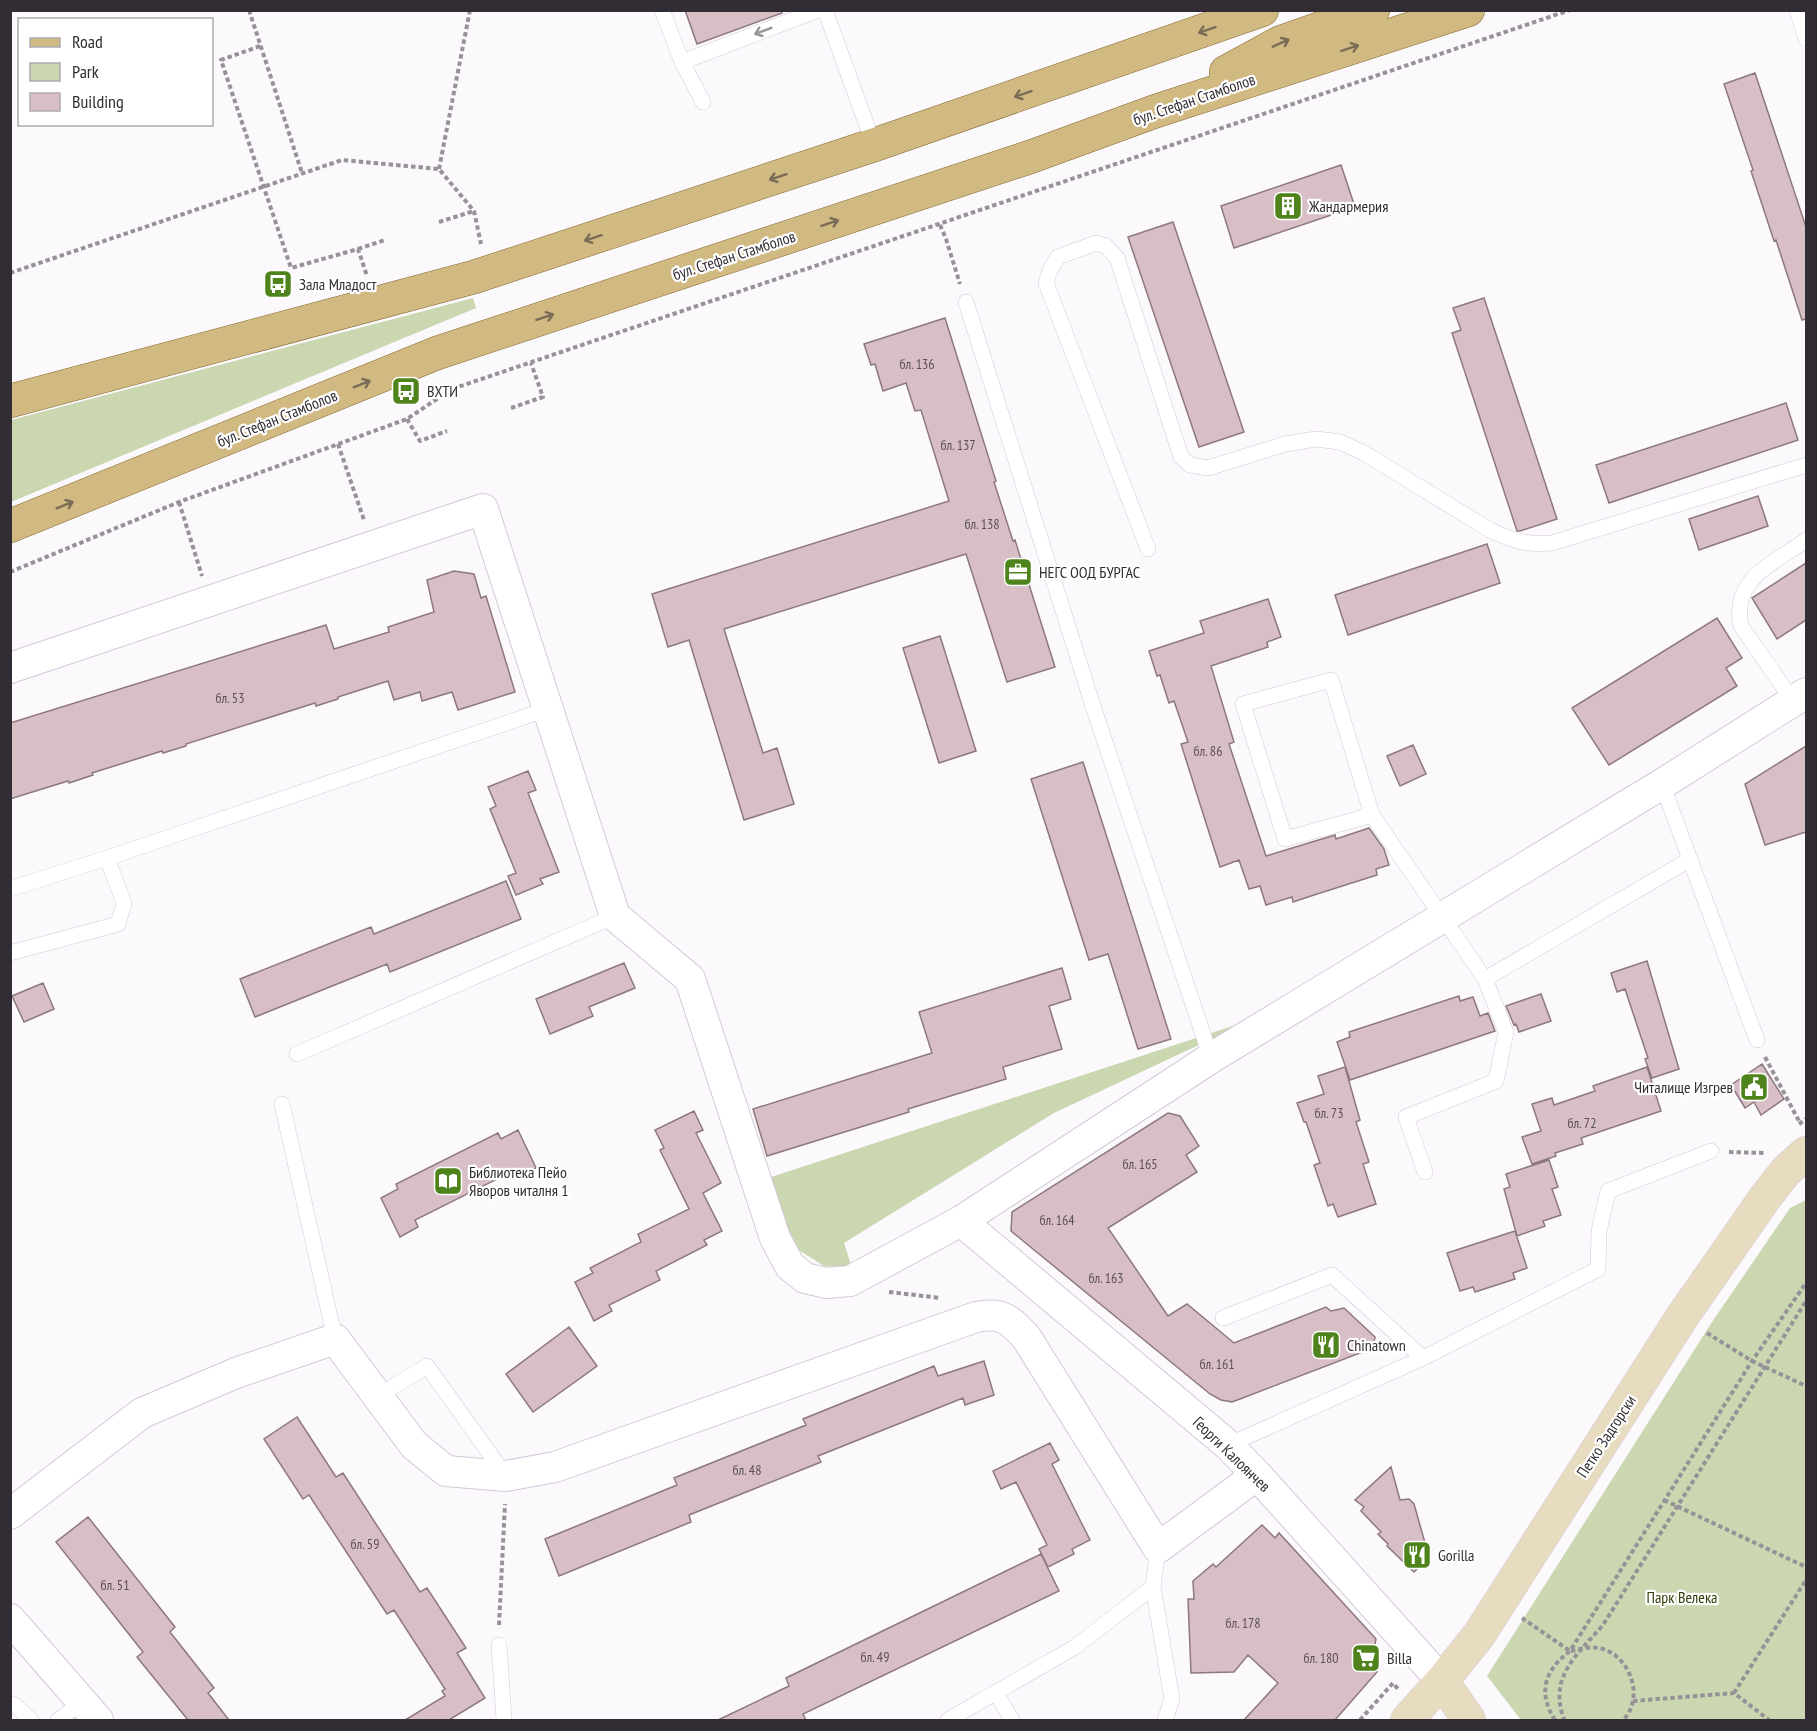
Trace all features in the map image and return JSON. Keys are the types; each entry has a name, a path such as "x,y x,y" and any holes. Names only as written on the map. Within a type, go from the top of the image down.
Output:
{"main road":[{"path":"10,401 474,277 874,145 1262,10"},
{"path":"1156,111 1281,42 1373,10"},
{"name":"бул. Стефан Стамболов","path":"10,526 437,353 1030,157 1156,111 1468,10"}],"street":[{"path":"10,668 483,509 615,916 690,979 775,1238 790,1266 805,1278 826,1283 850,1281 961,1221 1211,1058 1662,784 1800,697"},
{"name":"Петко Задгорски","path":"1407,1720 1479,1635 1682,1317 1786,1171 1803,1138"},
{"name":"Георги Калоянчев","path":"961,1221 1228,1445 1442,1681 1469,1720"},
{"path":"10,1514 142,1413 236,1373 335,1339 414,1445 446,1470 506,1476 555,1467 974,1318 993,1314 1010,1321 1026,1338 1158,1548 1257,1475"},
{"path":"10,1619 90,1711"}],"lane":[{"path":"662,10 682,62 703,102"},
{"path":"682,62 818,10"},
{"path":"825,10 874,145"},
{"path":"1797,10 1806,39"},
{"path":"1148,549 1046,284 1050,270 1058,257 1096,243 1106,246 1117,258 1181,457 1190,465 1208,468 1285,444 1316,439 1340,442 1364,453 1491,530 1511,540 1533,544 1552,543 1806,465"},
{"path":"966,302 1092,706 1211,1058"},
{"path":"1800,697 1741,626 1738,612 1742,594 1751,579 1806,540"},
{"path":"1372,815 1285,839 1243,704 1331,681 1372,815 1485,979 1506,1032 1496,1081 1406,1117 1425,1172"},
{"path":"10,889 548,709"},
{"path":"1662,784 1757,1040"},
{"path":"10,953 118,924 124,903 107,858"},
{"path":"1485,979 1689,860"},
{"path":"297,1054 615,916"},
{"path":"282,1104 335,1339"},
{"path":"1228,1445 1423,1358 1598,1269 1599,1231 1608,1191 1711,1151"},
{"path":"1223,1318 1332,1275 1423,1358"},
{"path":"378,1396 427,1366 506,1476"},
{"path":"1158,1548 1153,1587 1172,1699 1165,1720"},
{"path":"948,1720 1075,1647 1153,1587"},
{"path":"499,1645 504,1720"},
{"path":"996,1693 1012,1720"},
{"path":"10,1704 15,1705 31,1720"},
{"path":"58,1720 90,1711"}],"path":[{"path":"249,10 302,173"},
{"path":"439,169 470,10"},
{"path":"10,572 179,502 407,419 452,389 1570,10"},
{"path":"260,46 220,60 291,268 385,240"},
{"path":"10,273 342,160 439,169 474,211 483,254"},
{"path":"439,222 474,211"},
{"path":"940,225 966,302"},
{"path":"358,249 370,285"},
{"path":"511,408 543,397 531,363"},
{"path":"407,419 420,441 447,431"},
{"path":"338,444 373,546"},
{"path":"179,502 210,601"},
{"path":"1757,1040 1803,1138"},
{"path":"1711,1151 1769,1153"},
{"path":"850,1281 882,1291 962,1301 974,1318"},
{"path":"1553,1720 1544,1698 1547,1675 1556,1662 1570,1651 1752,1361 1806,1282"},
{"path":"1562,1720 1564,1719 1558,1703 1560,1683 1571,1661 1603,1625 1806,1301"},
{"path":"1682,1317 1752,1361 1806,1386"},
{"path":"499,1645 506,1476"},
{"path":"1664,1500 1806,1567"},
{"path":"1734,1693 1806,1580"},
{"path":"1500,1602 1570,1651"},
{"path":"1570,1651 1583,1647 1607,1650 1620,1659 1628,1670 1634,1685 1633,1701 1628,1716 1623,1720"},
{"path":"1633,1701 1734,1693 1769,1720"}],"green space":[{"path":"473,298 476,308 11,502 11,420"},
{"path":"1254,1019 1054,1113 844,1243 852,1268 824,1266 797,1249 762,1180"},
{"name":"Парк Велека","path":"1806,1200 1806,1720 1521,1720 1487,1676 1712,1322 1790,1208"}],"building":[{"path":"685,10 781,10 782,13 697,44"},
{"path":"1755,73 1806,227 1806,319 1802,320 1724,84"},
{"name":"Жандармерия","path":"1341,165 1355,207 1234,248 1221,206"},
{"path":"1173,222 1244,432 1199,447 1128,237"},
{"path":"1484,298 1557,519 1520,531 1517,531 1452,333 1461,330 1453,308"},
{"path":"945,318 996,481 994,482 1055,667 1007,682 966,554 724,629 763,753 777,748 794,804 744,820 689,640 668,647 652,594 949,501 921,410 915,411 906,383 883,391 875,364 871,365 864,344"},
{"path":"1786,403 1798,440 1609,503 1596,465"},
{"path":"1758,496 1768,526 1699,550 1689,519"},
{"path":"1487,544 1500,583 1348,635 1335,595"},
{"path":"1806,563 1806,620 1777,639 1752,598"},
{"path":"454,571 474,574 481,598 486,596 515,692 458,710 452,692 422,701 420,692 394,700 388,681 316,706 315,703 186,744 186,746 163,753 162,751 92,773 93,775 69,783 68,781 10,799 10,723 326,625 334,649 389,632 388,627 434,612 427,580"},
{"path":"1268,599 1281,637 1267,642 1268,647 1211,666 1234,742 1229,744 1266,856 1335,835 1336,839 1369,828 1384,849 1389,865 1376,869 1377,875 1293,902 1292,897 1266,905 1260,886 1249,889 1239,860 1220,867 1181,744 1188,742 1174,701 1169,703 1149,651 1204,633 1200,621"},
{"path":"1717,618 1742,658 1726,668 1737,686 1609,765 1572,708"},
{"path":"940,636 976,751 939,763 903,648"},
{"path":"1413,745 1426,774 1400,786 1387,756"},
{"path":"1806,746 1806,832 1765,845 1745,784"},
{"path":"1083,762 1171,1039 1138,1049 1108,954 1089,960 1031,779"},
{"path":"528,771 536,790 528,793 559,872 540,879 543,884 516,895 508,876 516,873 490,809 496,806 488,787"},
{"path":"506,881 521,919 390,972 387,964 255,1017 240,979 371,927 374,934"},
{"path":"1647,961 1679,1069 1652,1078 1645,1059 1648,1058 1625,989 1617,992 1611,973"},
{"path":"624,963 635,988 589,1007 593,1016 550,1034 536,999"},
{"path":"1062,968 1071,999 1049,1006 1062,1049 1003,1067 1006,1079 767,1156 753,1109 932,1053 919,1012"},
{"path":"43,983 54,1009 24,1022 12,996"},
{"path":"1541,994 1551,1021 1519,1032 1506,1006"},
{"path":"1459,996 1460,1001 1473,997 1480,1016 1488,1013 1495,1031 1350,1080 1337,1042 1350,1037 1349,1032"},
{"name":"Читалище Изгрев","path":"1762,1064 1784,1099 1761,1115 1754,1102 1745,1108 1731,1085"},
{"path":"1345,1067 1360,1120 1356,1122 1369,1162 1363,1164 1376,1204 1338,1217 1333,1204 1328,1206 1314,1165 1320,1163 1297,1103 1324,1094 1318,1076"},
{"path":"1647,1067 1661,1111 1581,1138 1583,1144 1555,1153 1556,1156 1532,1164 1522,1137 1541,1131 1532,1104 1552,1098 1554,1105 1595,1091 1593,1086"},
{"path":"694,1111 703,1130 696,1133 721,1183 703,1193 722,1231 704,1240 707,1245 656,1271 660,1280 609,1305 612,1311 594,1321 575,1282 593,1273 590,1268 641,1242 638,1234 689,1209 660,1150 664,1148 655,1130"},
{"path":"1168,1113 1180,1116 1199,1146 1186,1155 1197,1172 1108,1228 1168,1316 1187,1304 1234,1343 1326,1307 1331,1311 1344,1308 1375,1337 1373,1348 1232,1402 1221,1400 1210,1394 1011,1231 1012,1212"},
{"name":"Библиотека Пейо Яворов читалня 1","path":"518,1130 536,1168 519,1177 515,1170 415,1220 418,1227 400,1237 381,1198 398,1189 396,1184 498,1133 501,1139"},
{"path":"1549,1160 1558,1187 1552,1189 1561,1215 1543,1221 1545,1226 1517,1236 1504,1189 1510,1187 1506,1174"},
{"path":"1515,1231 1527,1268 1513,1273 1515,1279 1475,1292 1473,1287 1460,1291 1447,1253"},
{"path":"569,1327 597,1366 533,1412 506,1374"},
{"path":"984,1361 994,1395 965,1405 963,1398 818,1456 821,1462 689,1515 691,1522 559,1576 545,1539 677,1485 674,1478 806,1425 803,1419 934,1366 938,1376"},
{"path":"297,1417 336,1477 343,1473 420,1592 427,1588 466,1648 457,1653 485,1698 449,1720 405,1720 445,1696 442,1691 445,1689 394,1610 387,1614 309,1495 303,1499 264,1439"},
{"path":"1050,1443 1059,1460 1052,1464 1090,1540 1072,1549 1074,1554 1048,1567 1039,1549 1047,1545 1016,1482 1001,1489 993,1471"},
{"path":"1391,1467 1400,1500 1409,1499 1414,1504 1429,1557 1414,1572 1387,1546 1388,1544 1378,1534 1381,1532 1361,1511 1364,1507 1355,1500"},
{"path":"88,1517 175,1627 170,1632 214,1688 208,1693 229,1720 188,1720 137,1657 143,1652 56,1542"},
{"path":"1262,1525 1275,1538 1279,1533 1376,1639 1370,1668 1377,1672 1335,1720 1244,1720 1278,1683 1248,1655 1234,1672 1191,1673 1188,1599 1194,1599 1193,1581 1213,1564 1216,1567"},
{"path":"1041,1554 1059,1591 803,1714 806,1720 718,1720 789,1686 786,1678"}],"place":[{"name":"Жандармерия","path":"1288,206"},
{"name":"Зала Младост","path":"278,284"},
{"name":"ВХТИ","path":"406,391"},
{"name":"НЕГС ООД БУРГАС","path":"1018,572"},
{"name":"Читалище Изгрев","path":"1754,1087"},
{"name":"Библиотека Пейо Яворов читалня 1","path":"448,1181"},
{"name":"Chinatown","path":"1326,1345"},
{"name":"Gorilla","path":"1417,1555"},
{"name":"Billa","path":"1366,1658"}]}
